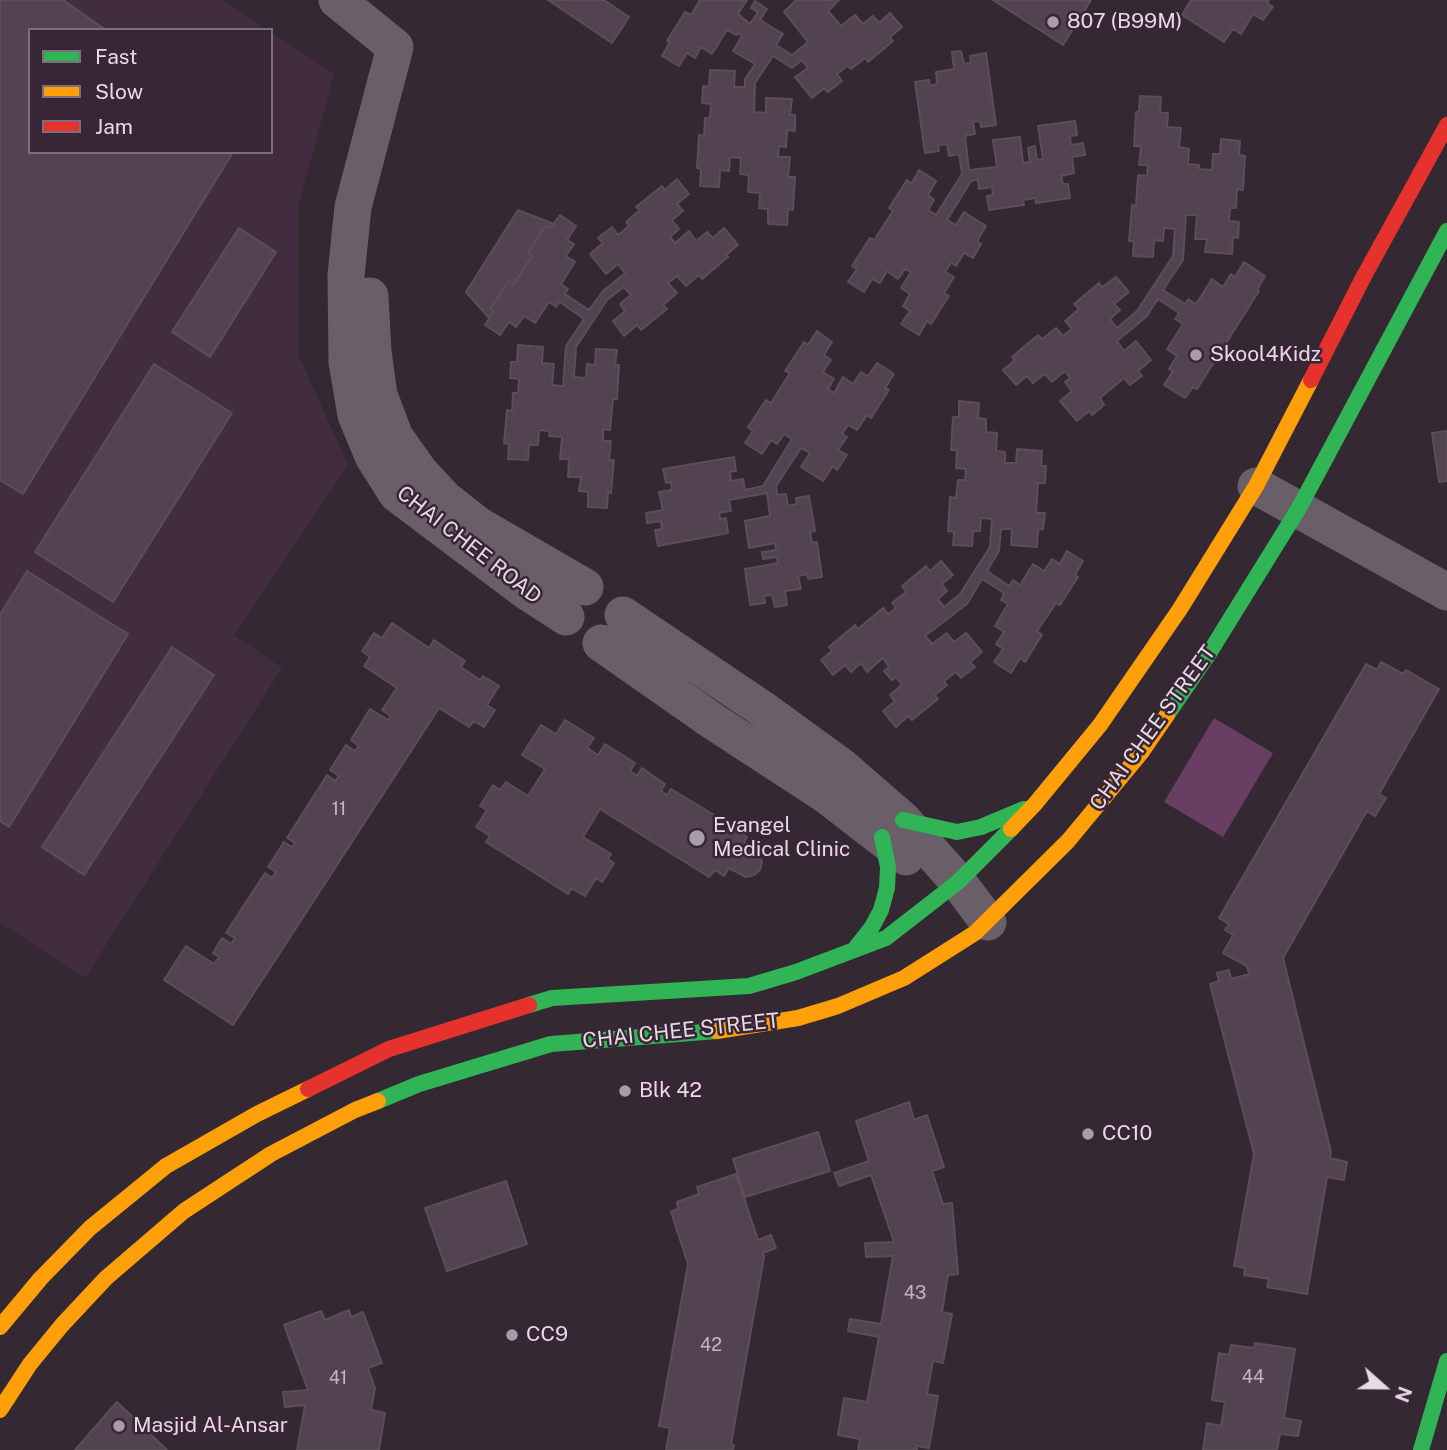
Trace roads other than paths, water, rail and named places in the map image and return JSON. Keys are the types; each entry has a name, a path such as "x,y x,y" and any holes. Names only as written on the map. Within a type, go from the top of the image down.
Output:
{"street":[{"name":"CHAI CHEE ROAD","path":"337,0 395,47 353,207 346,275 347,362 356,415 373,456 397,494 526,591 576,602"},
{"name":"CHAI CHEE ROAD","path":"363,0 414,41 414,71 378,209 369,276 373,352 379,395 395,437 419,471 445,499 576,602"},
{"name":"CHAI CHEE STREET","path":"0,1327 41,1278 90,1228 166,1166 257,1114 389,1049 552,998 749,986 886,938 951,888 1035,804 1100,725 1180,609 1256,485 1364,276 1447,125"},
{"name":"CHAI CHEE STREET","path":"0,1410 30,1364 62,1325 106,1278 184,1211 271,1154 355,1110 419,1084 551,1044 697,1033 798,1018 838,1006 904,978 982,928 1068,841 1141,753 1208,655 1299,508 1447,231"},
{"path":"1256,485 1447,592"},
{"name":"CHAI CHEE ROAD","path":"595,586 612,591 622,606 612,629 582,641 574,635 576,602 595,586"},
{"name":"CHAI CHEE ROAD","path":"612,629 811,745 842,767 893,828 922,871 951,888 982,928"},
{"path":"854,950 881,910 887,888 893,828 957,832 1002,820 1035,804"},
{"path":"1421,1450 1447,1361"}],"place":[{"name":"807 (B99M)","path":"1053,22"},
{"name":"Skool4Kidz","path":"1196,355"},
{"name":"Evangel Medical Clinic","path":"697,838"},
{"name":"Blk 42","path":"625,1091"},
{"name":"CC10","path":"1088,1134"},
{"name":"CC9","path":"512,1335"},
{"name":"Masjid Al-Ansar","path":"119,1426"}]}
